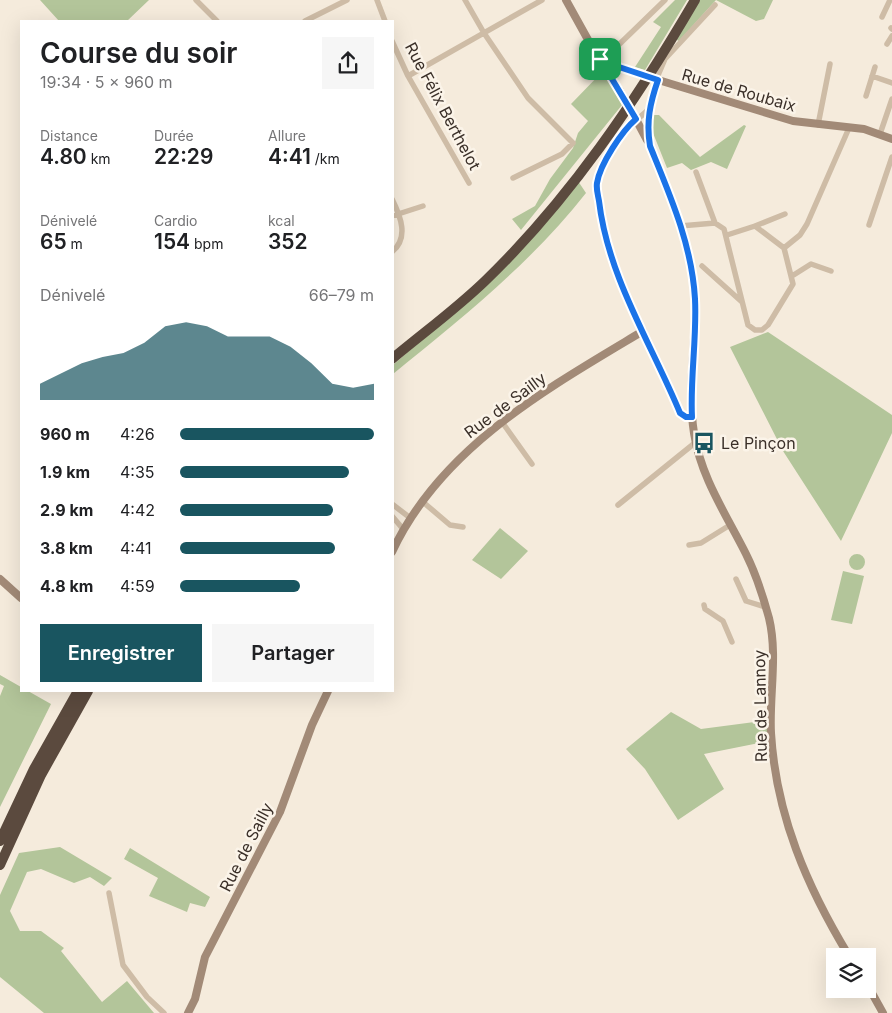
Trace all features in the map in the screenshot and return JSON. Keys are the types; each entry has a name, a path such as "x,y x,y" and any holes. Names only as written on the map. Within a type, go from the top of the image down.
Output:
{"highway":[{"path":"394,350 476,283 550,204 619,113 690,0"},
{"path":"394,357 486,281 557,202 614,128 655,66 694,0"},
{"path":"26,785 36,756 70,692"},
{"path":"0,842 26,785 77,692"},
{"path":"0,865 41,775 87,692"}],"main road":[{"path":"566,0 631,108 650,146"},
{"name":"Rue de Roubaix","path":"601,61 782,118 818,125 849,128 880,134 892,139"},
{"path":"620,91 617,82 618,78 623,74 633,72"},
{"path":"650,146 647,126 648,110 656,79"},
{"path":"631,108 648,110"},
{"name":"Rue de Lannoy","path":"650,146 680,226 692,269 695,300 691,378 692,417 696,442 710,486 753,571 765,607 772,638 772,742 782,808 809,884 845,948"},
{"name":"Rue de Sailly","path":"394,548 409,517 472,445 559,382 643,331"},
{"path":"0,579 20,597"},
{"name":"Rue de Sailly","path":"188,1013 195,999 205,956 280,812 312,725 328,692"},
{"path":"875,998 883,1013"}],"street":[{"path":"196,0 214,20"},
{"path":"306,20 347,0"},
{"path":"376,0 385,20"},
{"path":"465,0 484,33 528,98 573,144 562,154 513,178"},
{"path":"408,76 542,0"},
{"path":"601,61 665,0"},
{"path":"882,17 890,0"},
{"path":"656,79 665,60 715,5"},
{"path":"887,44 892,36"},
{"name":"Rue Félix Berthelot","path":"394,45 408,76 470,183"},
{"path":"818,125 830,64"},
{"path":"866,96 875,67"},
{"path":"872,76 892,83"},
{"path":"880,134 892,99"},
{"path":"648,110 627,128 602,165 596,188 602,223 614,266 680,413 686,417 692,417"},
{"path":"784,248 800,235 807,224 849,128"},
{"path":"869,225 892,157"},
{"path":"696,172 715,223 724,229 727,235 748,325 753,329 762,330 771,320 792,288 792,276 784,248 755,226"},
{"path":"394,250 402,240 396,215 423,206"},
{"path":"727,235 785,214"},
{"path":"680,226 715,223"},
{"path":"792,276 811,264 831,271"},
{"path":"702,266 742,302"},
{"path":"502,422 532,464"},
{"path":"618,505 696,442"},
{"path":"423,502 450,525 463,527"},
{"path":"394,506 409,517"},
{"path":"394,518 403,528"},
{"path":"689,545 701,543 730,525"},
{"path":"736,579 746,601 765,607"},
{"path":"704,605 705,609 723,621 732,642"},
{"path":"109,893 123,965 147,997 164,1013"}],"green space":[{"path":"40,0 149,0 128,20 58,20"},
{"path":"675,0 687,0 645,70 635,67 661,27 653,22"},
{"path":"699,0 716,0 679,41 675,39"},
{"path":"716,0 773,0 764,19 756,21"},
{"path":"603,71 622,105 521,230 512,219 535,206 550,179 573,148 578,133 588,121 571,104"},
{"path":"654,115 659,115 700,157 744,125 746,126 727,169 711,162 691,170 682,163 667,168 651,128"},
{"path":"578,181 586,193 565,219 495,289 394,373 394,364 449,316"},
{"path":"768,332 892,415 892,433 841,541 783,451 730,347"},
{"path":"500,528 528,551 501,579 472,560"},
{"path":"857,554 865,562 857,570 849,562"},
{"path":"843,571 864,576 852,624 831,620"},
{"path":"0,675 20,686 20,692 30,692 51,704 0,807 0,696 4,686 0,684"},
{"path":"671,712 701,729 769,720 769,741 704,754 724,789 678,820 645,769 626,749"},
{"path":"60,847 112,878 104,886 90,877 74,883 41,869 27,872 10,911 20,931 41,931 64,948 61,951 102,1002 127,981 154,1013 44,1013 0,977 0,895 19,853"},
{"path":"130,848 210,897 205,907 190,903 187,912 149,896 158,878 124,859"}],"place":[{"name":"Le Pinçon","path":"704,443"}],"route":[{"path":"600,59 658,80 648,114 647,126 650,146 680,226 692,269 695,312 691,378 692,417 682,416 680,413 616,274 604,233 597,193 598,177 602,165 629,125 636,119 600,59"}]}
